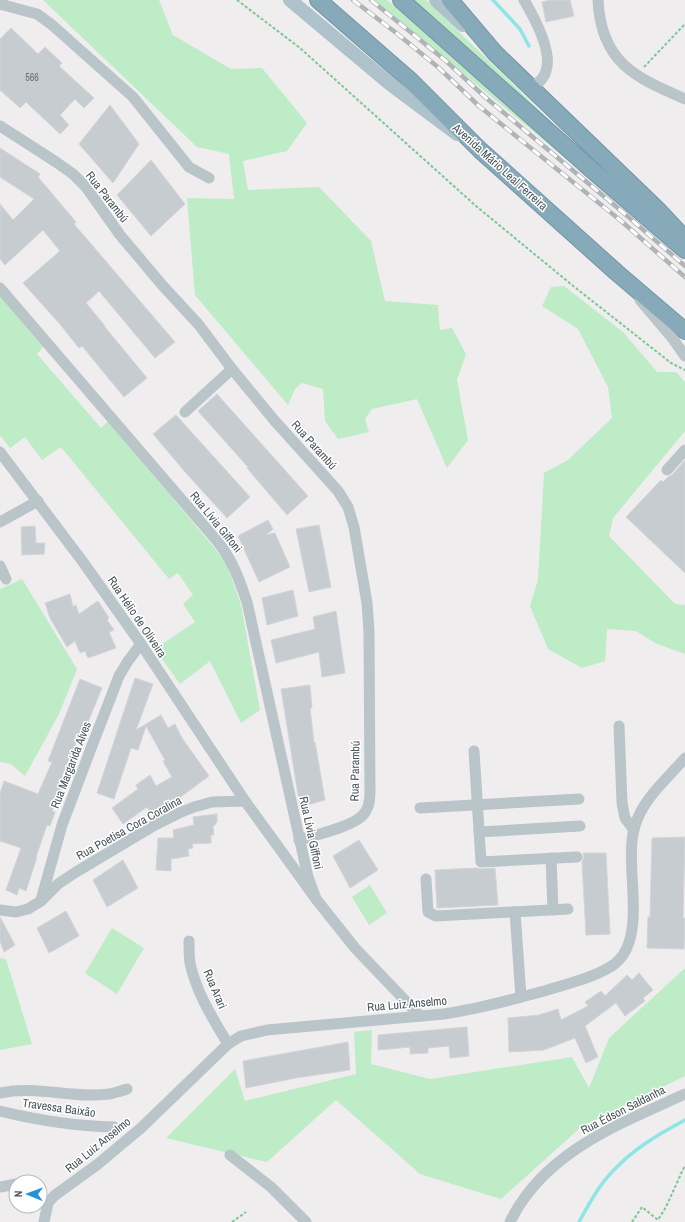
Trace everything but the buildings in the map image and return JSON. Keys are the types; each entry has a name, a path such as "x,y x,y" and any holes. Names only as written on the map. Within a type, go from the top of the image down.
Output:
{"highway":[{"name":"Avenida Mário Leal Ferreira","path":"318,0 411,81 480,150 616,272 685,331"},
{"path":"401,0 592,170 685,250"},
{"path":"450,0 495,53 659,211 685,239"}],"main road":[{"path":"290,0 410,100 480,150"},
{"path":"436,0 495,53"}],"street":[{"path":"524,0 541,32 547,63 546,72 541,81 532,87"},
{"path":"598,0 599,14 604,34 612,53 623,66 653,86 685,99"},
{"path":"0,4 37,14 51,24 133,97 189,167 209,178"},
{"name":"Rua Parambú","path":"0,126 73,174 86,187 120,236 198,325 274,420 338,491 348,507 354,527 367,603 369,632 369,804 364,815 353,822 299,840"},
{"path":"616,272 673,339 685,356"},
{"name":"Rua Lívia Giffoni","path":"0,288 218,542 236,569 248,602 299,840 308,877 316,899"},
{"path":"185,412 232,369"},
{"path":"667,470 685,450"},
{"name":"Rua Hélio de Oliveira","path":"0,452 84,562 141,644 245,801"},
{"path":"0,522 38,501"},
{"path":"0,566 6,579"},
{"name":"Rua Margarida Alves","path":"41,901 62,824 119,676 141,644"},
{"path":"620,726 622,803 625,818 634,830"},
{"path":"474,750 481,862 577,857"},
{"name":"Rua Luiz Anselmo","path":"48,1198 54,1196 98,1164 140,1128 228,1044 241,1036 267,1030 464,1011 572,983 611,967 623,954 629,940 633,922 632,848 634,830 638,817 644,805 685,758"},
{"path":"420,808 579,799"},
{"path":"245,801 316,899 355,948 420,1016"},
{"name":"Rua Poetisa Cora Coralina","path":"0,910 16,912 28,910 41,901 58,884 76,872 155,825 194,806 212,802 245,801"},
{"path":"479,832 580,826"},
{"path":"551,858 553,910"},
{"path":"426,879 428,912 436,916 568,910"},
{"path":"516,912 521,997"},
{"name":"Rua Arari","path":"189,942 190,963 196,982 205,1004 228,1044"},
{"path":"0,1093 12,1090 34,1090 99,1095 111,1094 127,1089"},
{"name":"Rua Édson Saldanha","path":"510,1222 530,1190 542,1176 561,1159 610,1128 685,1094"},
{"name":"Travessa Baixão","path":"0,1112 76,1125 114,1127"},
{"path":"230,1155 271,1188 306,1222"}],"path":[{"path":"237,0 300,48 476,206 572,285 671,362 685,370"},
{"path":"636,75 685,24"},
{"path":"632,1222 642,1207 658,1220 666,1207 685,1166"},
{"path":"232,1222 246,1212"}],"green space":[{"path":"43,0 159,0 173,35 231,69 262,68 307,123 287,151 243,161 248,190 319,187 371,241 385,301 438,305 440,330 452,328 466,354 457,380 468,440 447,468 417,399 372,409 365,419 369,432 338,439 325,421 323,389 302,383 295,389 288,405 195,295 187,198 234,199 229,154 197,147"},
{"path":"375,0 387,0 571,163"},
{"path":"414,0 426,0 553,124"},
{"path":"564,286 624,333 657,372 676,372 685,382 685,431 613,518 609,536 675,604 685,605 685,654 655,643 636,631 607,629 605,661 582,668 548,649 530,606 538,580 544,473 568,460 612,418 608,387 578,329 542,306 551,287"},
{"path":"0,295 43,347 37,354 101,428 108,421 226,562 241,605 260,710 241,723 210,661 180,684 155,649 195,622 183,604 193,595 178,573 169,579 61,447 42,460 25,437 10,448 0,435"},
{"path":"22,579 77,669 59,714 25,776 11,764 0,762 0,589"},
{"path":"370,885 387,913 369,925 352,897"},
{"path":"112,928 144,948 117,994 85,973"},
{"path":"0,958 6,959 32,1044 0,1050"},
{"path":"685,968 685,1076 581,1127 501,1199 420,1174 336,1100 267,1162 166,1138 235,1069 245,1101 356,1074 354,1032 372,1030 371,1064 430,1079 572,1057 589,1088 609,1038"}],"waterway":[{"path":"493,0 520,29 529,46"},
{"path":"579,1222 590,1202 608,1176 621,1163 647,1142 685,1120"}],"railway":[{"path":"353,0 439,68 480,107 620,220 685,277"},
{"path":"371,0 446,61 485,97 685,266"}]}
